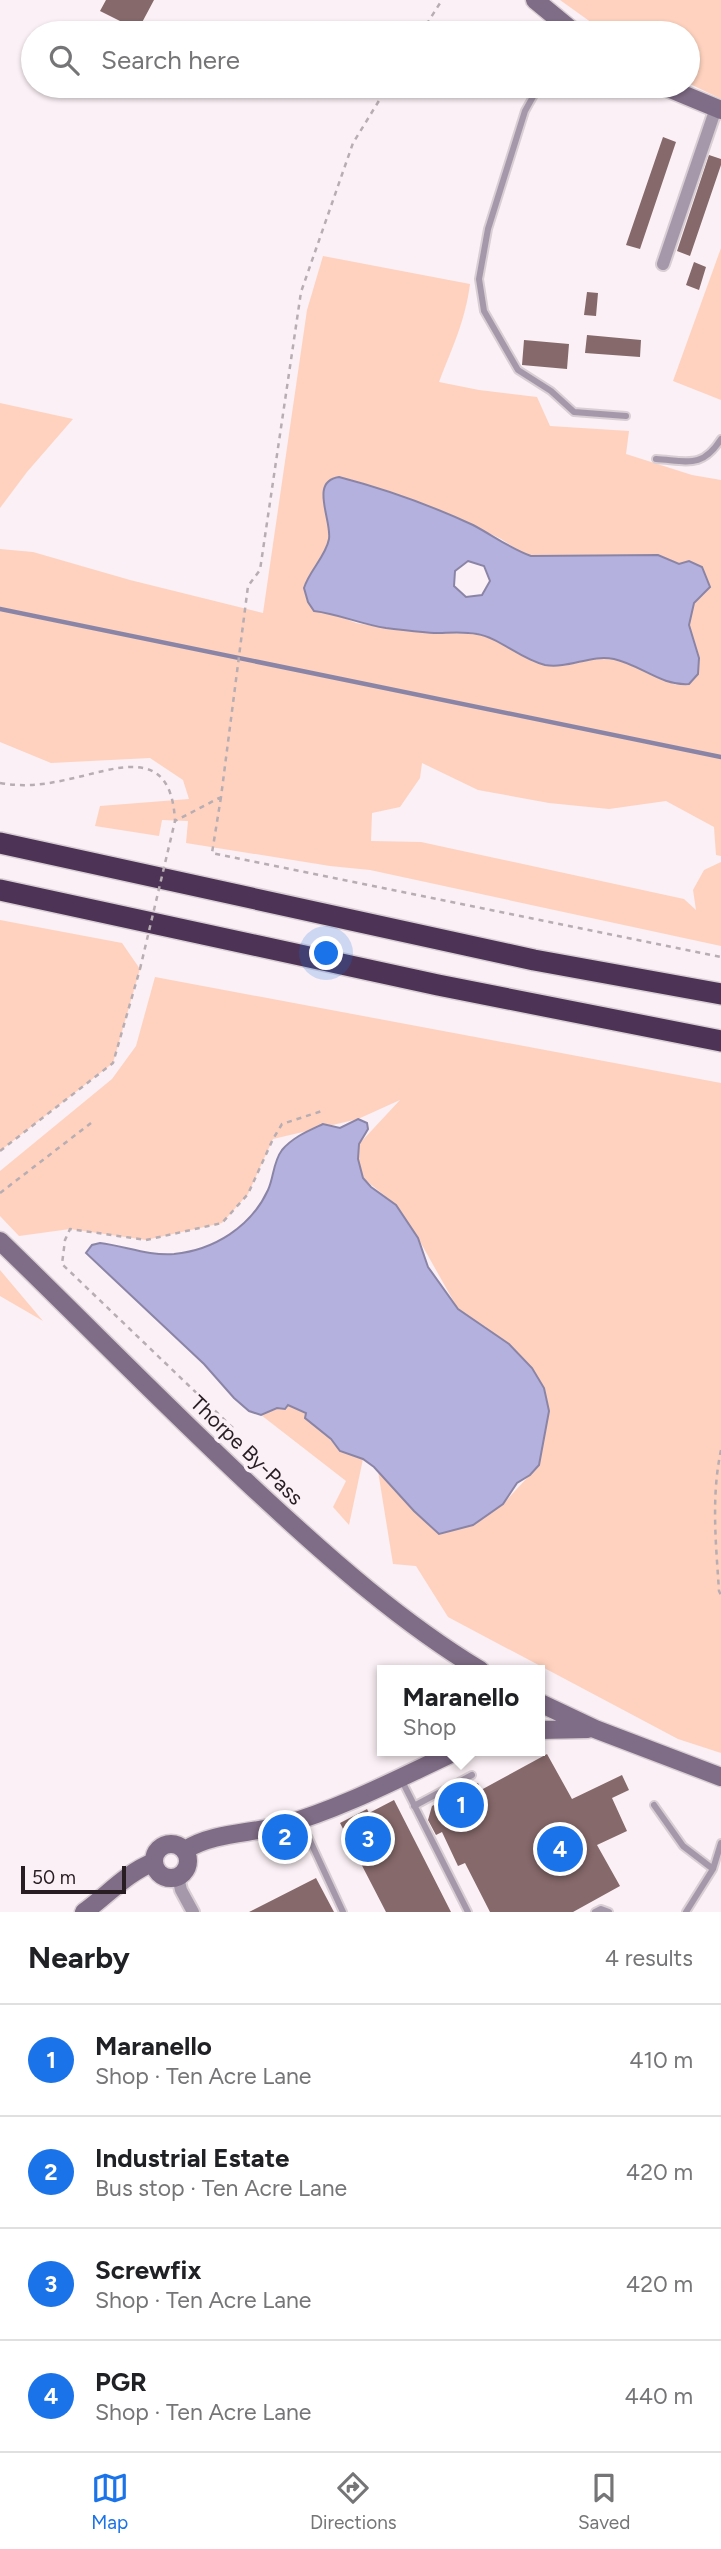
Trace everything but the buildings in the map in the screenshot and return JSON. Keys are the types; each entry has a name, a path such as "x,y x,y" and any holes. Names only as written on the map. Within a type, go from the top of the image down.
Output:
{"highway":[{"path":"0,844 534,960 721,994"},
{"path":"0,890 438,985 721,1041"}],"main road":[{"path":"535,0 560,21"},
{"path":"692,98 718,109"},
{"name":"Thorpe By-Pass","path":"0,1241 223,1461 344,1572 404,1619 473,1665"},
{"path":"545,1705 595,1729 721,1777"},
{"path":"545,1730 595,1729"},
{"path":"185,1850 200,1841 298,1820 446,1756"},
{"path":"172,1843 185,1850 187,1856 187,1868 178,1877 159,1874 154,1862 155,1855 165,1844 172,1843"},
{"path":"84,1912 105,1898 126,1876 154,1862"}],"street":[{"path":"663,264 718,109"},
{"path":"178,1877 181,1890 193,1912"}],"lane":[{"path":"532,98 525,111 488,229 479,279 484,311 517,370 551,391 574,412 626,416"},
{"path":"656,459 698,462 712,453 721,439"},
{"path":"414,1806 472,1775"},
{"path":"400,1777 468,1912"},
{"path":"654,1805 683,1846 713,1869"},
{"path":"298,1820 343,1912"},
{"path":"686,1912 713,1869 721,1843"},
{"path":"595,1912 601,1909 608,1912"}],"path":[{"path":"429,21 442,0"},
{"path":"380,98 353,142 301,292 260,570 248,586 212,853 721,957"},
{"path":"0,783 34,786 103,769 128,766 143,768 156,774 172,795 175,821 140,969 113,1063 0,1151"},
{"path":"175,821 221,797"},
{"path":"233,1428 62,1264 65,1240 70,1229 146,1240 222,1223 248,1194 282,1124 325,1110"},
{"path":"0,1193 91,1123"},
{"path":"721,1450 714,1520 721,1595"}],"shaded area":[{"path":"560,0 721,0 721,99 700,89 700,21 589,21"},
{"path":"721,248 721,400 673,381"},
{"path":"323,256 470,284 461,323 439,382 537,397 550,426 629,431 626,454 692,475 721,480 721,856 716,855 714,827 666,801 609,809 549,803 478,790 422,763 420,778 400,807 372,813 371,841 421,842 684,899 696,910 693,890 704,870 721,862 721,946 370,870 186,843 188,821 162,820 159,836 95,826 100,806 189,799 183,780 150,758 51,763 0,742 0,549 33,552 130,580 263,613 307,310","holes":["323,495 413,500 470,524 531,556 658,555 680,564 694,603 689,625 699,658 676,685 611,658 568,665 477,634 386,628 314,611 304,588 329,541"]},
{"path":"0,403 73,419 0,508"},
{"path":"0,920 122,943 140,969 113,1063 0,1151"},
{"path":"155,977 721,1083 721,1753 678,1739 545,1668 545,1665 538,1665 448,1617 416,1566 393,1564 378,1471 414,1511 503,1504 539,1465 486,1327 458,1309 396,1205 363,1178 358,1159 359,1144 400,1100 358,1119 273,1139 248,1194 222,1223 146,1240 70,1229 19,1236 0,1216 0,1171 112,1079 136,1046"},
{"path":"0,1270 43,1321 0,1296"},
{"path":"287,1405 307,1413 340,1451 363,1459 349,1525 333,1507 346,1481 261,1415"}],"water":[{"path":"339,477 424,504 473,525 531,556 658,555 679,564 689,561 702,567 710,587 694,603 689,625 699,658 698,674 689,684 679,684 660,679 614,659 597,658 563,665 545,665 486,636 386,628 314,611 304,588 329,539 323,493 330,480","holes":["468,561 484,566 490,581 482,595 466,597 454,586 455,571"]},
{"path":"358,1119 367,1123 368,1129 359,1144 358,1159 363,1178 396,1205 418,1238 428,1267 458,1309 509,1344 532,1368 544,1388 549,1411 539,1465 517,1483 503,1504 473,1525 439,1534 374,1467 363,1459 340,1451 331,1439 305,1418 306,1413 288,1405 285,1409 277,1408 261,1415 249,1411 204,1364 86,1253 92,1245 100,1243 146,1252 174,1254 189,1252 217,1242 241,1225 261,1203 270,1185 277,1159 286,1145 323,1124 340,1128"}],"waterway":[{"path":"0,609 721,757"}],"place":[{"name":"Maranello","path":"461,1805"},
{"name":"Industrial Estate","path":"285,1837"},
{"name":"Screwfix","path":"368,1839"},
{"name":"PGR","path":"560,1849"}]}
